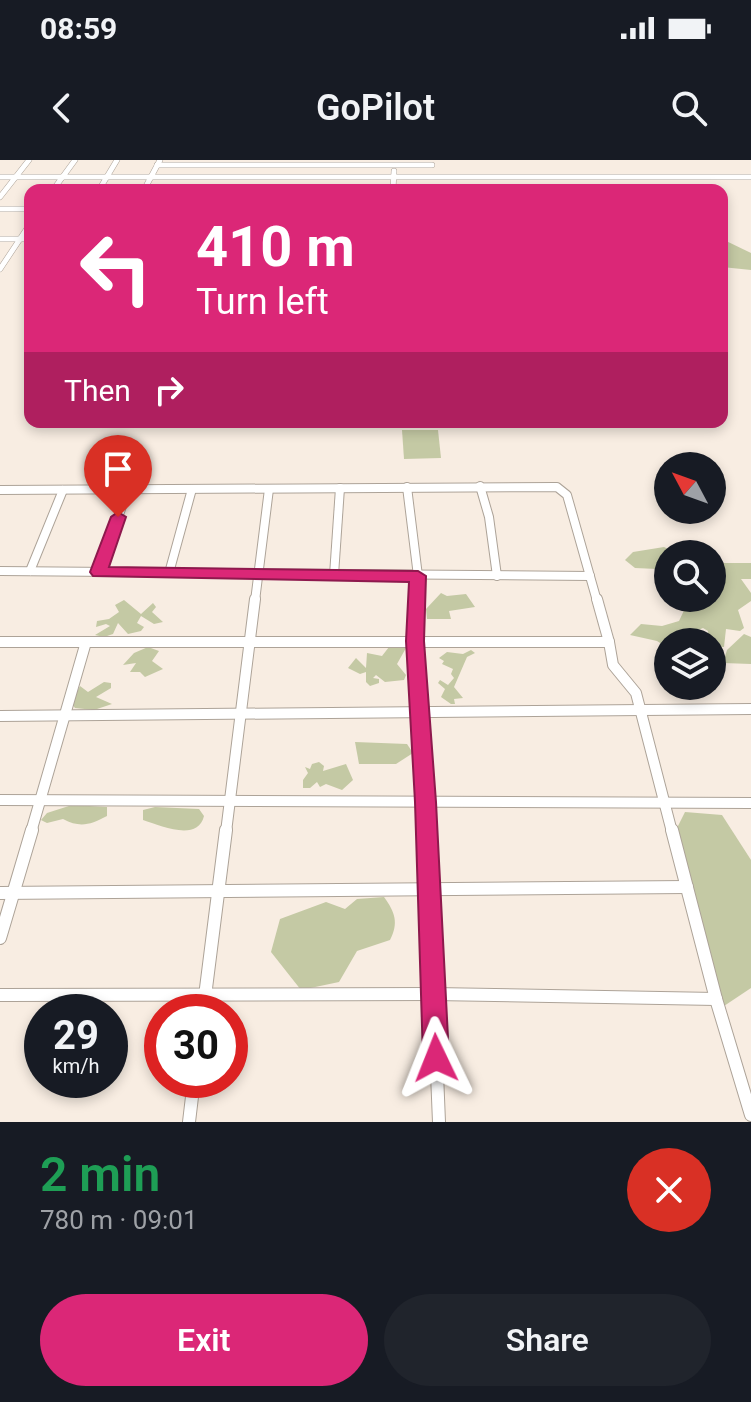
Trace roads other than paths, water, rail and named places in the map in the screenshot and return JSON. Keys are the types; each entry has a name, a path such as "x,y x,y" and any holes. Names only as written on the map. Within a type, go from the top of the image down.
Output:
{"street":[{"path":"0,197 29,160"},
{"path":"57,184 75,160"},
{"path":"103,184 117,160"},
{"path":"147,184 158,162 432,163 436,178"},
{"path":"232,179 237,162"},
{"path":"309,179 313,163"},
{"path":"393,184 394,163"},
{"path":"0,177 751,177"},
{"path":"0,209 24,209"},
{"path":"0,269 24,233"},
{"path":"0,239 24,239"},
{"path":"480,486 489,517 497,576"},
{"path":"0,490 480,486 557,487 567,495 613,665 636,693 716,999 751,1115"},
{"path":"407,487 418,576 415,641 426,802 439,1122"},
{"path":"334,575 340,488"},
{"path":"99,572 128,489"},
{"path":"169,573 192,489"},
{"path":"205,994 269,489"},
{"path":"30,571 63,490"},
{"path":"0,571 590,576"},
{"path":"0,642 609,642"},
{"path":"0,938 7,892 41,799 86,642"},
{"path":"0,716 751,709"},
{"path":"0,800 751,803"},
{"path":"7,892 687,887"},
{"path":"248,995 434,994 716,999"},
{"path":"0,995 144,995"},
{"path":"189,1122 192,1098"}]}
